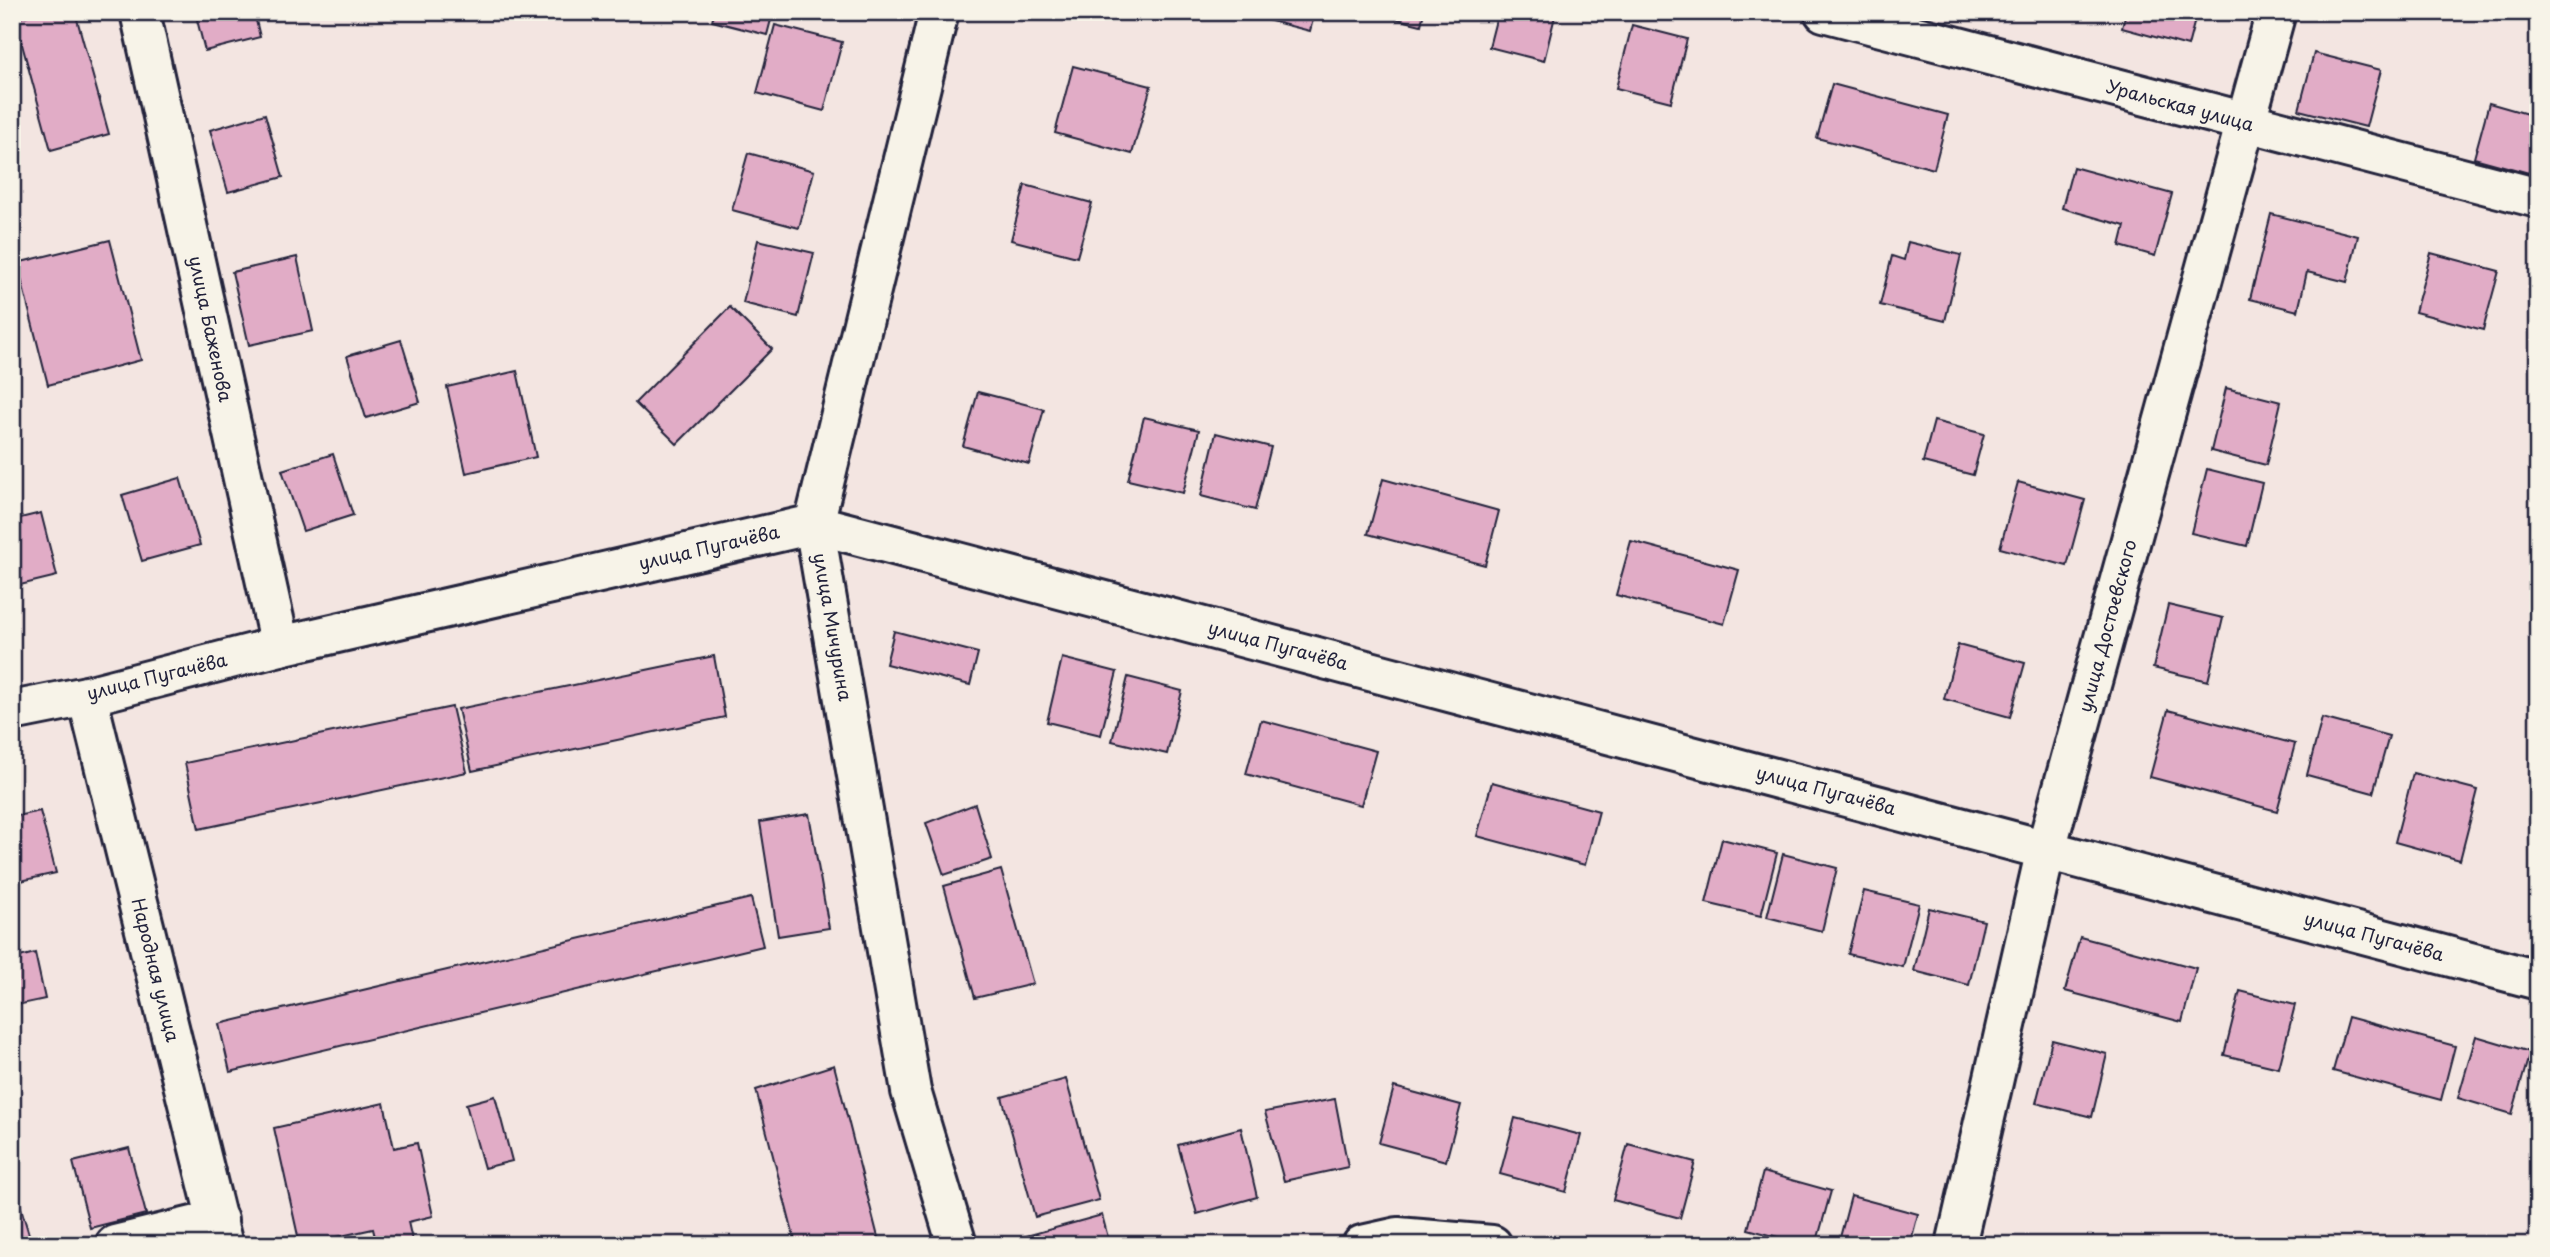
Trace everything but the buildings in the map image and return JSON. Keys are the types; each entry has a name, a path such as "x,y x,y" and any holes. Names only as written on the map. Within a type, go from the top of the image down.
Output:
{"street":[{"name":"улица Баженова","path":"141,12 280,646"},
{"name":"улица Мичурина","path":"939,12 814,524 911,1091 957,1245"},
{"name":"Уральская улица","path":"1824,12 2538,198"},
{"name":"улица Достоевского","path":"1956,1245 2046,849 2276,12"},
{"name":"улица Пугачёва","path":"12,711 87,696 280,646 814,524 2538,980"},
{"name":"Народная улица","path":"87,696 220,1233"},
{"path":"115,1245 220,1233"},
{"path":"1362,1245 1398,1237 1492,1245"}]}
